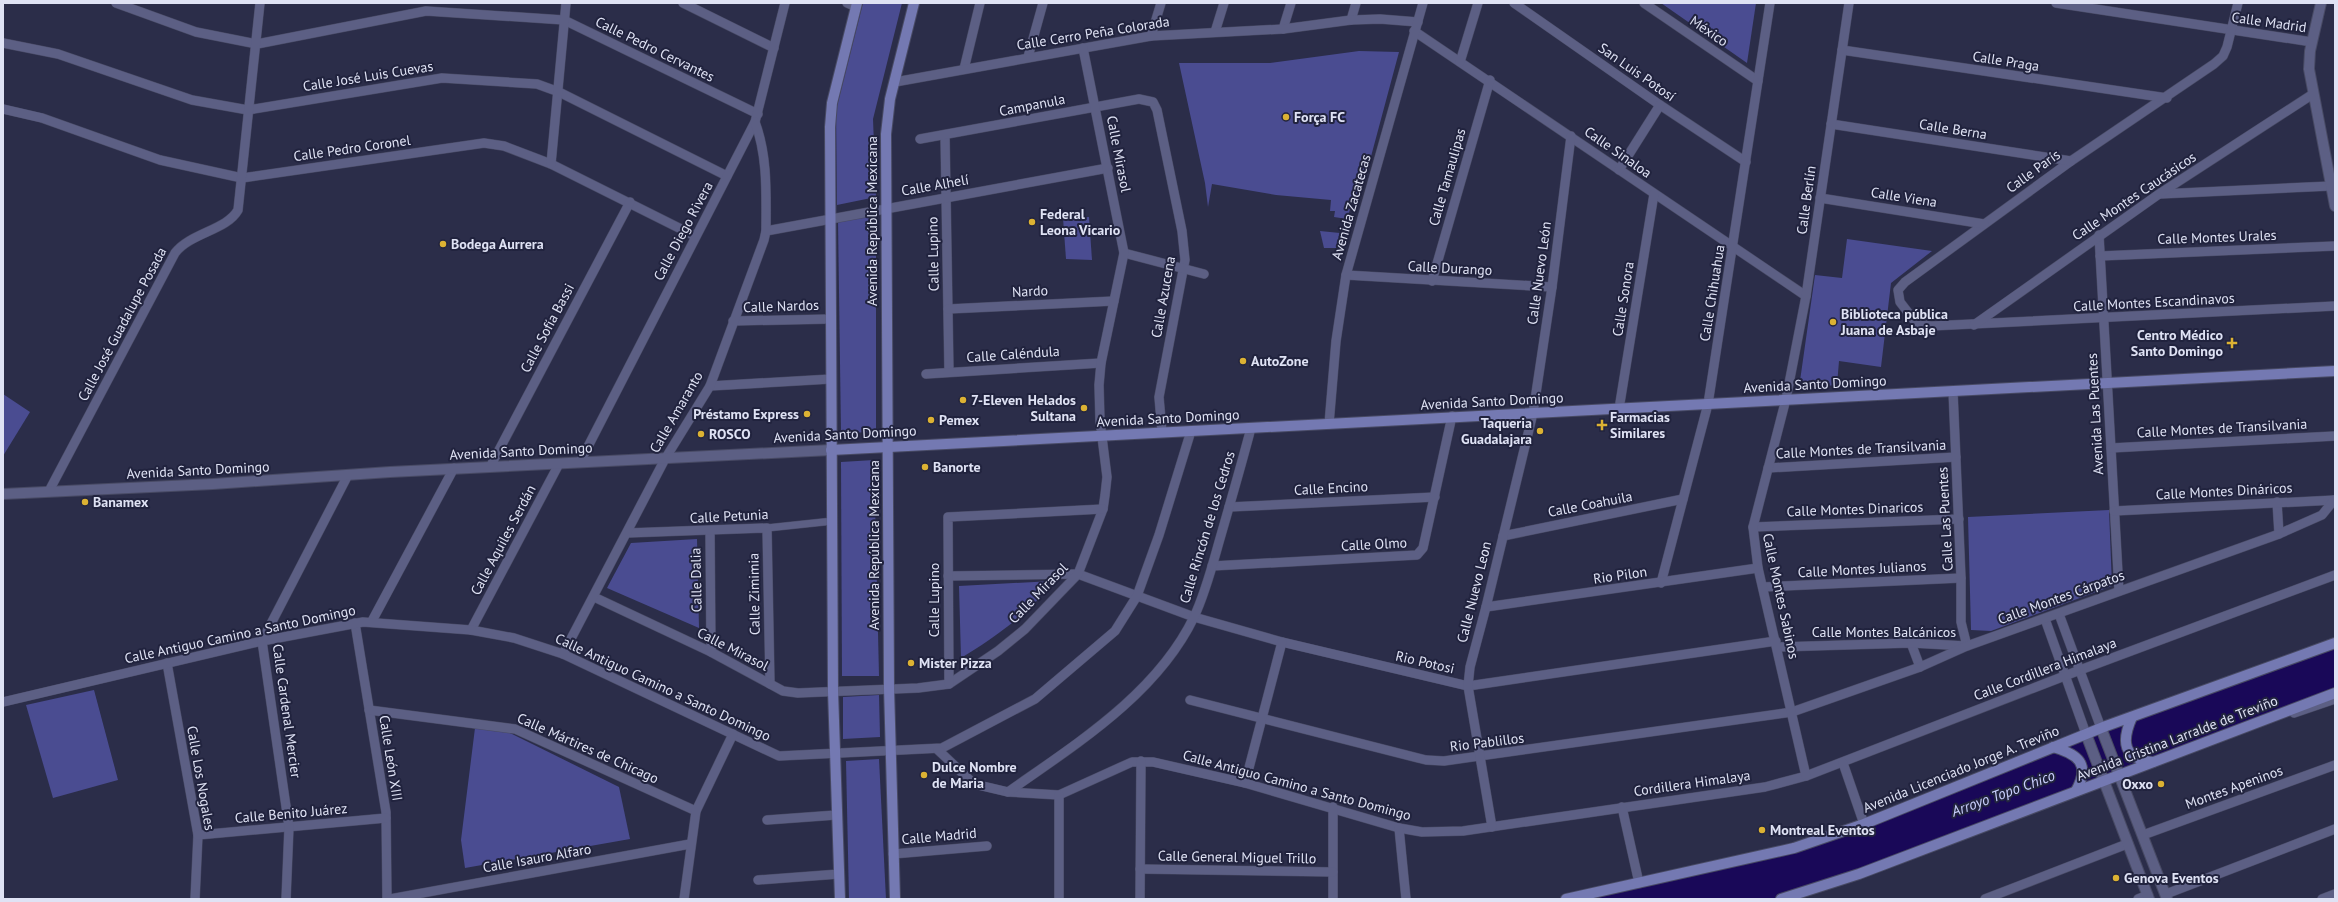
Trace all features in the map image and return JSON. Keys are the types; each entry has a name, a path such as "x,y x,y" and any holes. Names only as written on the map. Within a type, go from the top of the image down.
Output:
{"main road":[{"name":"Avenida República Mexicana","path":"895,899 888,688 885,208 887,116 914,3"},
{"path":"840,899 834,752 830,450 831,114 857,5"},
{"name":"Avenida Santo Domingo","path":"830,450 1329,424 1452,416 1619,409 2335,371"},
{"path":"2294,657 2335,639"},
{"name":"Avenida Licenciado Jorge A. Treviño","path":"1566,899 1794,848 1864,824 2101,728 2335,643"},
{"name":"Avenida Cristina Larralde de Treviño","path":"1785,899 1859,874 2078,787 2118,773 2154,763 2335,693"},
{"path":"2132,717 2126,732 2125,743 2127,748 2133,756 2142,761 2154,763"},
{"path":"2053,747 2070,752 2079,761 2082,768 2078,787"}],"street":[{"name":"Calle Pedro Cervantes","path":"116,3 196,32 257,44 426,11 564,20 756,118"},
{"name":"Calle José Guadalupe Posada","path":"49,491 175,253 184,242 233,217 238,210 248,110 257,44 260,3"},
{"path":"551,164 559,92 566,3"},
{"path":"683,3 774,48"},
{"name":"Calle Diego Rivera","path":"580,462 756,118 785,3"},
{"path":"847,3 857,5"},
{"path":"964,69 980,3"},
{"path":"1028,58 1043,3"},
{"path":"1152,36 1161,3"},
{"path":"1215,32 1224,3"},
{"path":"1283,29 1291,3"},
{"path":"1351,20 1356,3"},
{"name":"Avenida Zacatecas","path":"1329,424 1336,340 1346,275 1423,3"},
{"path":"1460,62 1478,3"},
{"name":"San Luis Potosí","path":"1514,3 1660,105 1746,162"},
{"name":"México","path":"1644,3 1758,81"},
{"name":"Calle Chihuahua","path":"1661,583 1708,404 1734,246 1770,3"},
{"name":"Calle Berlín","path":"1786,399 1806,296 1849,3"},
{"name":"Calle Madrid","path":"2056,3 2231,31 2312,42"},
{"name":"Calle París","path":"1974,325 1917,324 1900,302 1898,290 1905,282 2071,161 2220,60 2227,47 2238,3"},
{"path":"2321,3 2309,61 2313,94 2335,206"},
{"name":"Calle Cerro Peña Colorada","path":"895,82 1152,36 1283,29 1351,20 1380,19 1418,22"},
{"name":"Calle Sinaloa","path":"1414,31 1490,80 1654,194 1734,246 1806,296"},
{"name":"Calle José Luis Cuevas","path":"3,43 52,52 192,100 248,110 442,78 537,84 559,92 727,176"},
{"name":"Calle Mirasol","path":"594,597 711,652 770,684 791,692 833,692 888,688 936,687 949,684 1003,647 1025,629 1078,574 1103,509 1107,477 1099,404 1101,363 1124,253 1083,48"},
{"name":"Calle Praga","path":"1842,50 2166,98"},
{"name":"Calle Tamaulipas","path":"1432,281 1490,80"},
{"name":"Calle Montes Caucásicos","path":"1974,325 2099,235 2159,194 2313,94"},
{"name":"Campanula","path":"920,139 1139,99 1149,100"},
{"name":"Calle Azucena","path":"1149,100 1155,106 1160,125 1182,231 1185,254 1184,269 1159,397 1162,432"},
{"path":"1619,170 1660,105"},
{"name":"Calle Pedro Coronel","path":"3,109 42,118 160,160 242,178 484,143 504,146 551,164 630,202 695,236"},
{"name":"Calle Amaranto","path":"563,654 665,459 710,386 766,231 764,162 756,118"},
{"name":"Calle Berna","path":"1831,124 2071,161"},
{"name":"Calle Lupino","path":"945,135 949,372"},
{"name":"Calle Nuevo León","path":"1533,413 1552,287 1571,136"},
{"name":"Calle Alhelí","path":"766,231 1108,168"},
{"path":"2159,194 2331,186"},
{"name":"Calle Sonora","path":"1619,409 1654,194"},
{"name":"Calle Viena","path":"1820,198 1984,224"},
{"name":"Calle Sofía Bassi","path":"490,467 630,202"},
{"name":"Avenida Las Puentes","path":"2099,235 2119,591"},
{"name":"Calle Montes Urales","path":"2100,256 2335,246"},
{"path":"1124,253 1204,274"},
{"name":"Calle Durango","path":"1346,275 1552,287"},
{"name":"Nardo","path":"948,309 1114,302"},
{"name":"Calle Montes Escandinavos","path":"1974,325 2335,306"},
{"name":"Calle Nardos","path":"733,322 830,319"},
{"name":"Calle Caléndula","path":"926,374 1101,363"},
{"path":"710,386 831,379"},
{"name":"Calle Las Puentes","path":"1953,391 1962,578 1961,622 1966,646"},
{"name":"Calle Montes Sabinos","path":"1786,399 1753,527 1758,568 1777,644 1806,776"},
{"name":"Calle Nuevo Leon","path":"1492,827 1468,686 1470,667 1533,413"},
{"name":"Calle Olmo","path":"1212,566 1417,555 1423,548 1452,416"},
{"name":"Calle Rincón de los Cedros","path":"1008,792 1089,735 1127,701 1167,659 1194,617 1212,566 1251,428"},
{"name":"Calle Antiguo Camino a Santo Domingo","path":"3,702 262,641 372,621 471,630 514,638 563,654 779,756 834,752 938,750 1017,711 1052,686 1115,631 1137,596 1159,535 1191,431"},
{"name":"Calle Montes de Transilvania","path":"2111,448 2335,436"},
{"name":"Avenida Santo Domingo","path":"3,494 454,468 830,450"},
{"name":"Calle Montes de Transilvania","path":"1768,468 1956,457"},
{"name":"Calle Aquiles Serdán","path":"471,630 559,464"},
{"path":"372,621 454,468"},
{"name":"Calle Cardenal Mercier","path":"286,899 289,828 262,641 348,475"},
{"name":"Calle Encino","path":"1229,507 1435,497"},
{"name":"Calle Coahuila","path":"1503,536 1684,499"},
{"name":"Calle Montes Dináricos","path":"2114,511 2335,500"},
{"name":"Calle Montes Cárpatos","path":"1792,712 1920,667 1966,646 2059,614 2279,534 2322,515 2335,500"},
{"path":"2277,502 2279,534"},
{"name":"Calle Lupino","path":"949,684 948,517 1103,509"},
{"name":"Calle Montes Dinaricos","path":"1753,527 1959,518"},
{"name":"Calle Petunia","path":"627,533 767,528 832,522"},
{"name":"Calle Zimimia","path":"767,528 770,684"},
{"name":"Calle Dalia","path":"710,531 711,652"},
{"name":"Rio Pilon","path":"1486,607 1758,568"},
{"path":"948,576 1078,574"},
{"name":"Rio Potosi","path":"1078,574 1194,617 1282,642 1468,686 1777,644"},
{"name":"Calle Cordillera Himalaya","path":"1766,787 1806,776 1842,763 2080,670 2335,576"},
{"name":"Calle Montes Julianos","path":"1763,587 1962,578"},
{"path":"2059,614 2105,739 2167,897 2335,829"},
{"path":"2045,619 2102,779 2127,844 2145,898"},
{"name":"Calle León XIII","path":"355,623 386,818 388,899"},
{"path":"1245,783 1282,642"},
{"path":"1911,643 1920,667"},
{"name":"Calle Montes Balcánicos","path":"1777,644 1911,643 1966,646"},
{"name":"Calle Los Nogales","path":"167,663 198,835 195,899"},
{"path":"2277,716 2289,715 2335,699"},
{"name":"Rio Pablillos","path":"1190,700 1426,760 1444,761 1481,758 1792,712"},
{"name":"Calle Mártires de Chicago","path":"370,710 515,729 696,811"},
{"path":"684,899 690,844 696,811 733,734"},
{"name":"Calle Antiguo Camino a Santo Domingo","path":"938,750 974,784 1008,792 1059,795 1122,766 1141,761 1168,765 1245,783 1333,807 1399,828 1422,832 1442,832 1492,827 1622,807"},
{"path":"1140,899 1141,761"},
{"path":"1842,763 1864,824"},
{"name":"Montes Apeninos","path":"2143,836 2335,765"},
{"name":"Cordillera Himalaya","path":"1622,807 1766,787"},
{"path":"1058,899 1059,795"},
{"path":"1333,807 1333,899"},
{"path":"1622,807 1639,883"},
{"path":"767,820 836,816"},
{"name":"Calle Benito Juárez","path":"198,835 289,828 386,818"},
{"path":"1399,828 1406,899"},
{"name":"Calle Isauro Alfaro","path":"388,899 690,844"},
{"path":"1985,899 2127,844"},
{"name":"Calle Madrid","path":"893,854 987,846"},
{"name":"Calle General Miguel Trillo","path":"1140,870 1333,872"},
{"path":"758,880 839,874"},
{"path":"2322,899 2335,894"}],"shaded area":[{"path":"863,3 902,3 873,119 876,197 837,205 836,110"},
{"path":"1661,3 1756,3 1747,63"},
{"name":"Força FC","path":"1359,51 1399,52 1358,205 1352,203 1347,219 1334,217 1335,211 1330,211 1331,200 1276,195 1212,184 1208,207 1205,183 1179,63 1270,63"},
{"path":"876,213 876,432 841,433 838,220"},
{"path":"1089,217 1092,260 1066,259 1063,218"},
{"path":"1320,231 1340,233 1336,248 1324,248"},
{"path":"1847,239 1932,251 1891,283 1881,367 1839,361 1837,385 1799,388 1815,275 1842,278"},
{"path":"3,394 30,412 3,456"},
{"path":"874,460 879,676 842,676 841,462"},
{"path":"2109,510 2112,586 1991,631 1971,630 1968,517"},
{"path":"697,539 699,628 607,588 631,543"},
{"path":"1053,581 1035,603 1023,614 998,634 961,658 959,586"},
{"path":"94,690 118,780 53,798 26,705"},
{"path":"879,695 880,737 843,739 843,697"},
{"path":"475,728 502,729 619,787 630,839 465,868 461,840"},
{"path":"879,759 886,899 849,899 846,761"}],"water":[{"name":"Arroyo Topo Chico","path":"2335,643 2335,693 1781,899 1565,899 1794,848"}],"place":[{"name":"Força FC","path":"1286,117"},
{"name":"Federal Leona Vicario","path":"1032,222"},
{"name":"Bodega Aurrera","path":"443,244"},
{"name":"Biblioteca pública Juana de Asbaje","path":"1833,322"},
{"name":"Centro Médico Santo Domingo","path":"2232,343"},
{"name":"AutoZone","path":"1243,361"},
{"name":"7-Eleven","path":"963,400"},
{"name":"Helados Sultana","path":"1084,408"},
{"name":"Préstamo Express","path":"807,414"},
{"name":"Pemex","path":"931,420"},
{"name":"Farmacias Similares","path":"1602,425"},
{"name":"Taqueria Guadalajara","path":"1540,431"},
{"name":"ROSCO","path":"701,434"},
{"name":"Banorte","path":"925,467"},
{"name":"Banamex","path":"85,502"},
{"name":"Mister Pizza","path":"911,663"},
{"name":"Dulce Nombre de Maria","path":"924,775"},
{"name":"Oxxo","path":"2161,784"},
{"name":"Montreal Eventos","path":"1762,830"},
{"name":"Genova Eventos","path":"2116,878"}]}
